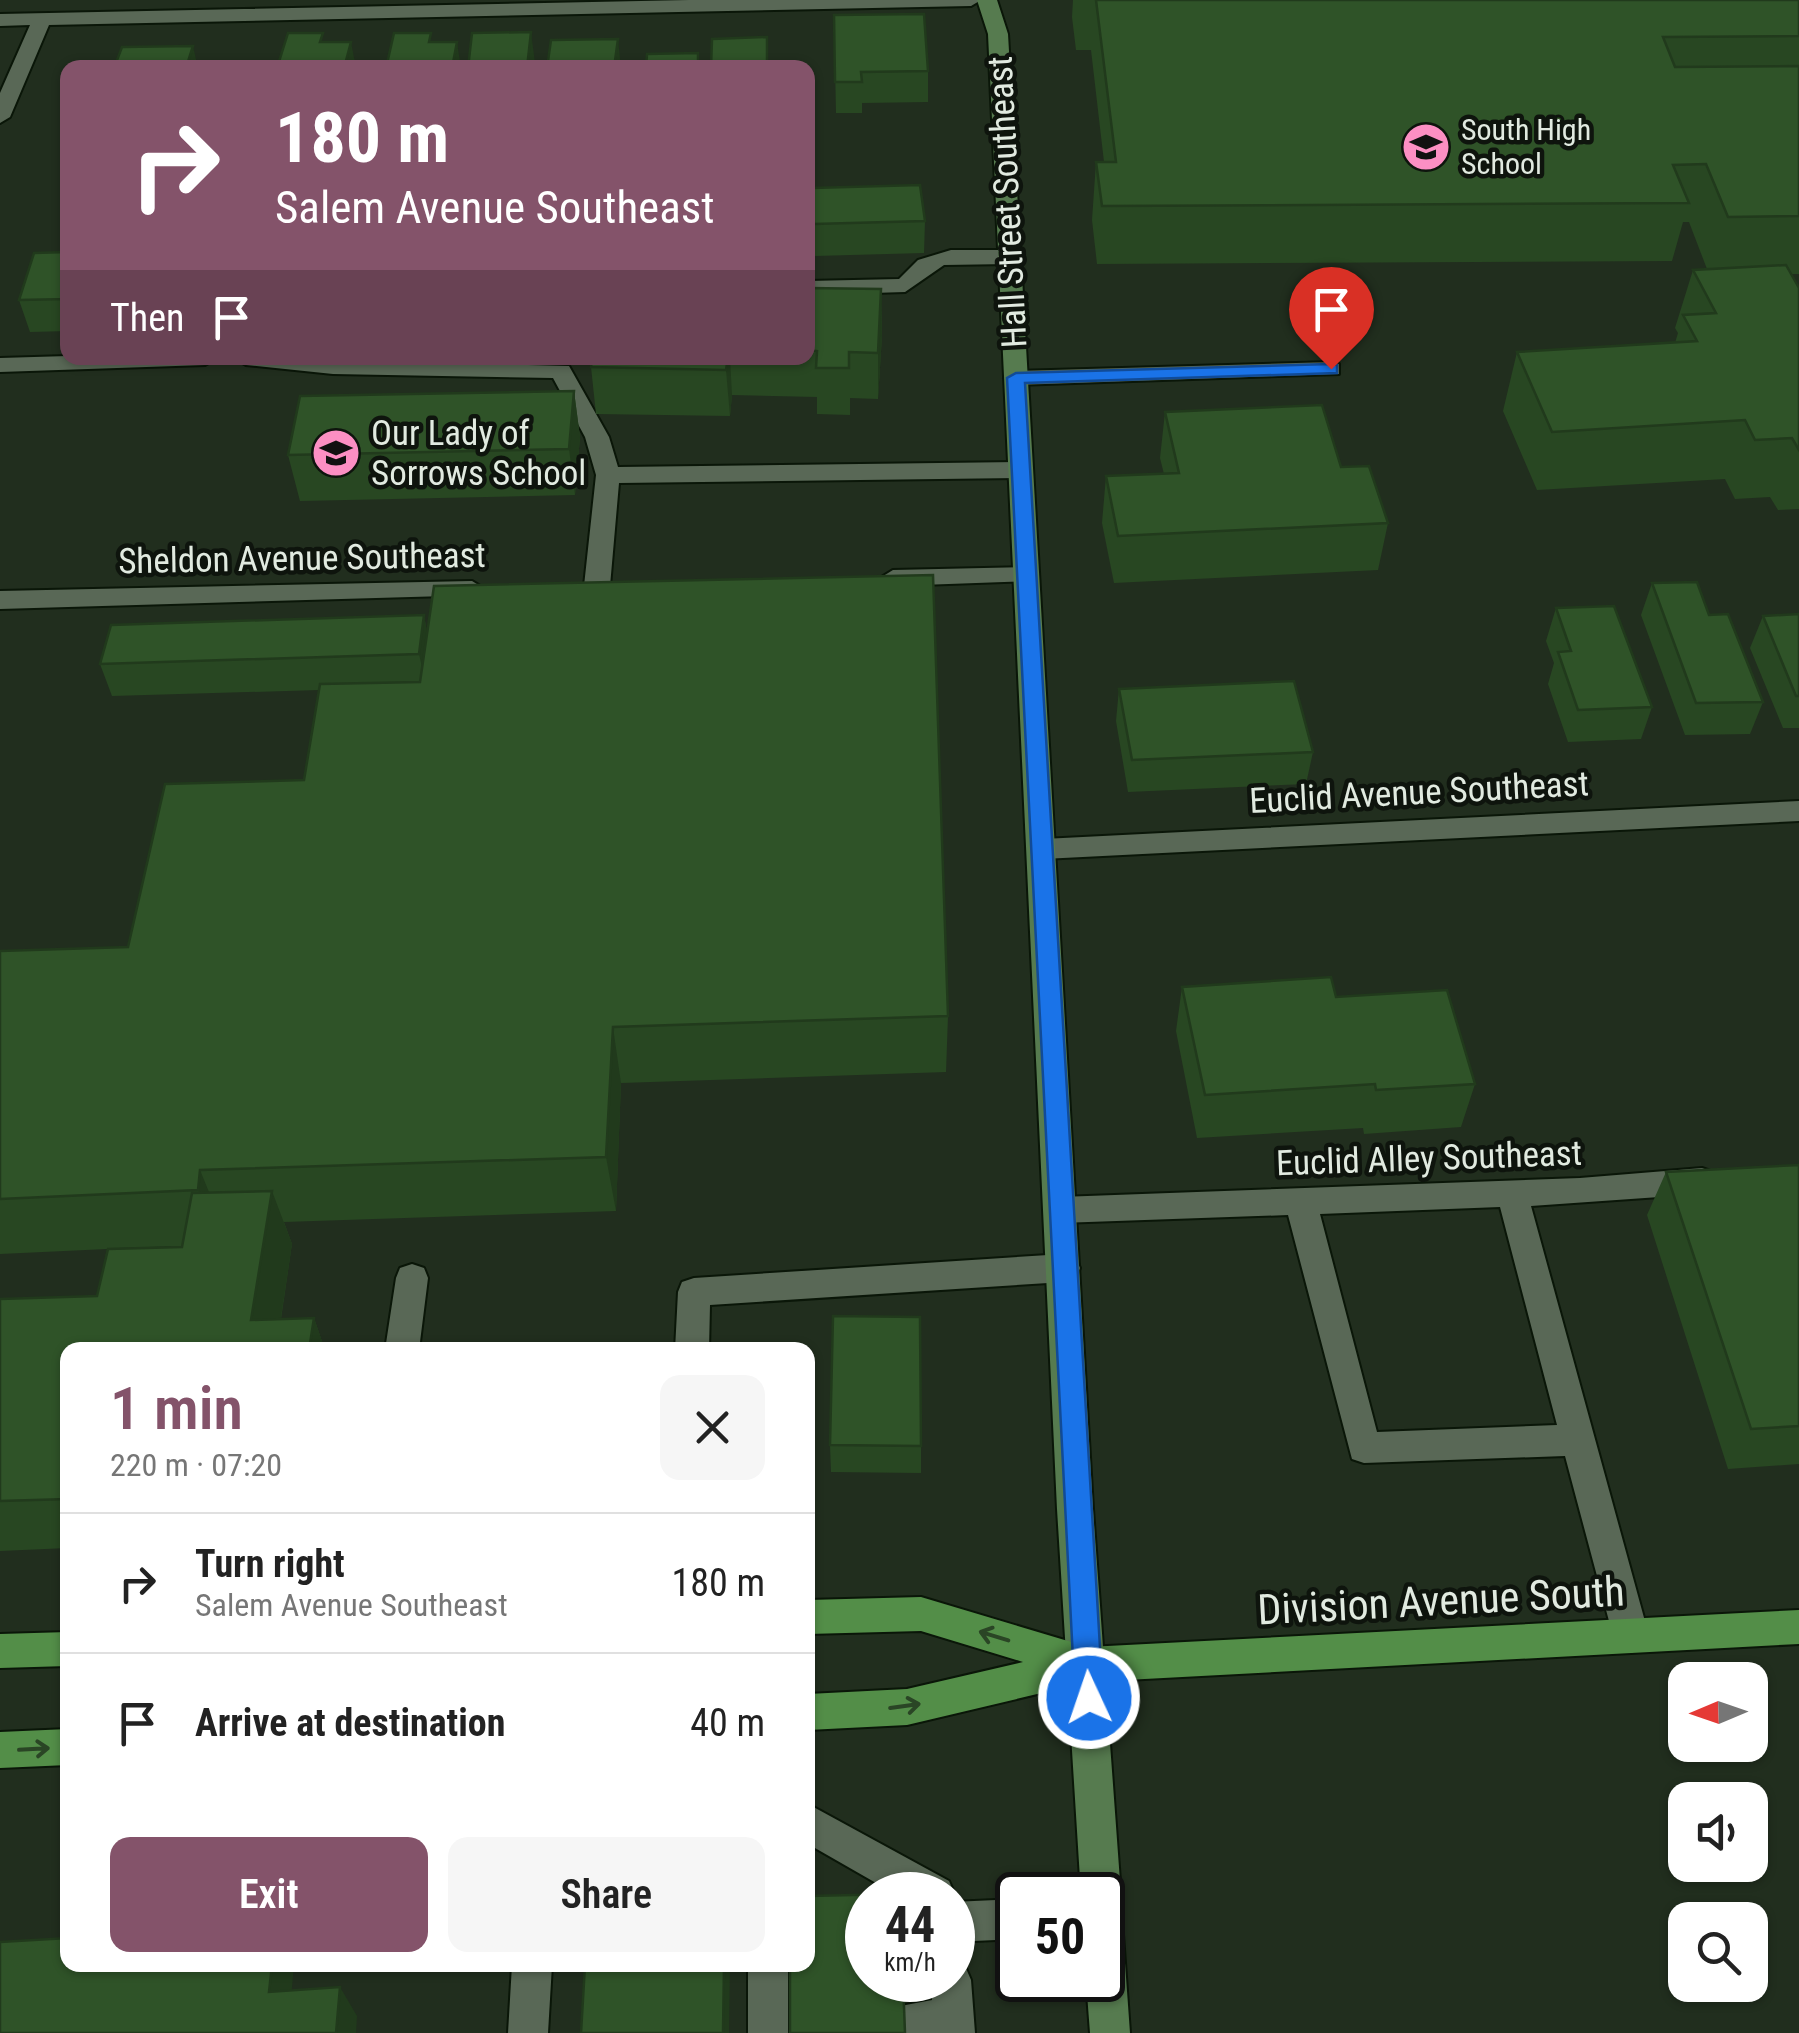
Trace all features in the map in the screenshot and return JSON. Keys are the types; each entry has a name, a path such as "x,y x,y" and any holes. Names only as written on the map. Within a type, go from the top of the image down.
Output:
{"main road":[{"name":"Hall Street Southeast","path":"988,0 998,34 1060,1210 1100,1872"},
{"name":"Division Avenue South","path":"815,1617 920,1614 1088,1664"},
{"name":"Division Avenue South","path":"815,1712 907,1707 1088,1664 1799,1626"},
{"path":"0,1652 60,1648"},
{"path":"0,1750 60,1747"},
{"path":"1108,2002 1110,2033"}],"street":[{"path":"0,20 939,4 972,0"},
{"path":"0,117 42,20"},
{"path":"815,288 905,285 918,266 938,258 1010,256"},
{"path":"0,364 60,362"},
{"path":"335,365 561,371 597,437 608,474 596,586"},
{"path":"1016,378 1331,369"},
{"path":"608,474 1020,470"},
{"path":"864,579 1026,575"},
{"name":"Sheldon Avenue Southeast","path":"0,600 497,588"},
{"name":"Euclid Avenue Southeast","path":"1043,848 1799,811"},
{"name":"Euclid Alley Southeast","path":"1060,1210 1512,1193 1739,1178"},
{"path":"1512,1193 1631,1636"},
{"path":"1300,1200 1364,1448 1580,1440"},
{"path":"692,1342 694,1292 1064,1268"},
{"path":"403,1342 412,1278"},
{"path":"815,1827 894,1872"},
{"path":"528,2033 532,1972"},
{"path":"769,1972 776,2030"},
{"path":"904,2022 953,2011"}],"building":[{"path":"1096,0 1799,0 1799,36 1663,37 1675,67 1799,66 1799,216 1728,217 1706,164 1673,165 1689,203 1102,206 1096,162 1116,162"},
{"path":"924,14 928,71 861,72 862,82 835,82 834,15"},
{"path":"531,32 528,60 469,60 472,33"},
{"path":"288,33 323,33 320,42 351,42 346,60 280,60"},
{"path":"394,33 431,33 429,42 457,42 454,60 388,60"},
{"path":"767,37 767,60 711,60 712,39"},
{"path":"618,39 615,60 548,60 551,40"},
{"path":"193,46 189,60 117,60 122,47"},
{"path":"698,53 698,60 647,60 647,54"},
{"path":"920,185 925,221 815,224 815,188"},
{"path":"60,252 60,299 19,300 34,253"},
{"path":"1786,265 1799,288 1799,450 1792,438 1755,440 1745,420 1552,432 1517,352 1697,341 1683,315 1716,313 1693,270"},
{"path":"815,288 881,289 878,353 849,352 849,368 816,368"},
{"path":"591,365 727,365 726,370"},
{"path":"574,391 569,449 288,455 300,396"},
{"path":"1322,405 1341,467 1369,466 1388,523 1118,536 1106,476 1179,473 1165,412"},
{"path":"933,575 948,1016 613,1027 606,1157 200,1170 198,1190 0,1199 0,951 128,947 165,784 304,780 320,684 420,682 434,586"},
{"path":"1697,582 1709,615 1728,614 1763,702 1696,703 1652,583"},
{"path":"1614,606 1652,707 1578,710 1558,652 1571,651 1556,608"},
{"path":"1799,614 1799,696 1796,696 1763,616"},
{"path":"424,615 419,654 100,664 111,625"},
{"path":"1294,681 1313,752 1132,760 1119,689"},
{"path":"1331,977 1336,997 1447,990 1475,1084 1376,1090 1375,1084 1205,1095 1182,987"},
{"path":"1799,1165 1799,1426 1751,1429 1666,1172"},
{"path":"272,1191 251,1320 314,1318 310,1342 60,1342 60,1499 0,1501 0,1299 97,1296 108,1249 182,1247 192,1193"},
{"path":"833,1316 920,1317 921,1446 830,1445"},
{"path":"845,1895 845,2002 904,2002 905,2033 790,2033 790,1972 815,1972 815,1896"},
{"path":"60,1938 60,1972 271,1972 269,1992 340,1987 336,2033 0,2033 0,1942"},
{"path":"585,1972 724,1972 723,2033 581,2033"}],"place":[{"name":"South High School","path":"1426,147"},
{"name":"Our Lady of Sorrows School","path":"336,453"}],"route":[{"path":"1089,1698 1075,1509 1016,378 1331,369"}]}
